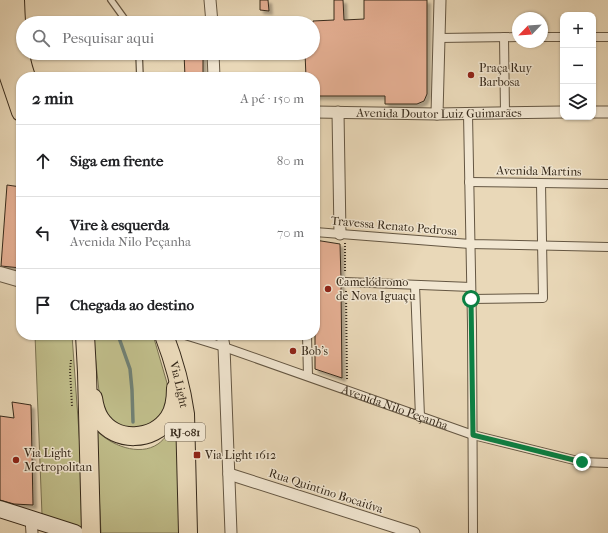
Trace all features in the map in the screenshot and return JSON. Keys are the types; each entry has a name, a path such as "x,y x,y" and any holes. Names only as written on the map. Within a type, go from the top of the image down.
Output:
{"main road":[{"path":"1,0 4,62 14,80"},
{"path":"15,0 16,20"},
{"path":"14,80 18,60"},
{"path":"85,340 91,533"},
{"name":"Via Light","path":"166,340 174,360 185,414 188,533"},
{"path":"87,372 96,410 102,422 108,428 119,434 132,437 141,436 160,427 171,413 176,394 174,360"},
{"path":"0,509 31,526 75,533"}],"street":[{"path":"210,0 211,16"},
{"path":"437,114 440,0"},
{"path":"504,37 505,113"},
{"path":"439,38 512,37"},
{"path":"548,38 560,38"},
{"path":"596,38 608,38"},
{"path":"213,60 214,72"},
{"name":"Avenida Doutor Luiz Guimarães","path":"320,112 437,114 560,112"},
{"path":"338,112 343,234"},
{"path":"596,112 608,112"},
{"path":"468,114 473,533"},
{"name":"Avenida Martins","path":"469,182 608,184"},
{"path":"471,299 543,298 541,184"},
{"name":"Travessa Renato Pedrosa","path":"320,232 470,244 608,247"},
{"path":"0,275 16,279"},
{"path":"345,282 471,287"},
{"path":"415,285 420,416"},
{"name":"Avenida Nilo Peçanha","path":"201,340 308,376 473,435 582,462 608,463"},
{"path":"223,340 231,533"},
{"path":"307,340 308,376"},
{"name":"Rua Quintino Bocaiúva","path":"229,474 414,533"}],"lane":[{"path":"111,0 123,16"},
{"path":"139,60 140,72"}],"path":[{"path":"343,234 347,390"}],"shaded area":[{"path":"35,340 72,340 86,531 42,515"},
{"path":"94,340 154,340 167,383 168,403 158,420 142,432 117,428 101,410"},
{"path":"177,423 182,533 101,533 96,430 109,440 125,448 142,449 150,448 158,444 166,437"}],"building":[{"path":"260,0 268,0 269,11 260,10"},
{"path":"334,0 343,0 344,20 364,19 364,0 427,0 427,94 424,101 417,104 385,104 385,96 320,96 320,72 306,72 305,60 320,60 320,21 334,20"},
{"path":"184,60 203,60 203,72 185,72"},
{"path":"7,185 16,186 16,268 1,266"},
{"name":"Camelódromo de Nova Iguaçu","path":"320,241 340,244 342,378 315,369 315,340 320,340"},
{"name":"Via Light Metropolitan","path":"12,402 31,405 33,505 14,504 0,500 0,416 14,418"}],"waterway":[{"path":"120,340 130,369 133,422"}],"place":[{"name":"Praça Ruy Barbosa","path":"471,75"},
{"name":"Camelódromo de Nova Iguaçu","path":"328,289"},
{"name":"Bob's","path":"293,351"},
{"name":"Via Light 1612","path":"197,455"},
{"name":"Via Light Metropolitan","path":"16,460"}],"route":[{"path":"471,299 473,435 582,462"}]}
